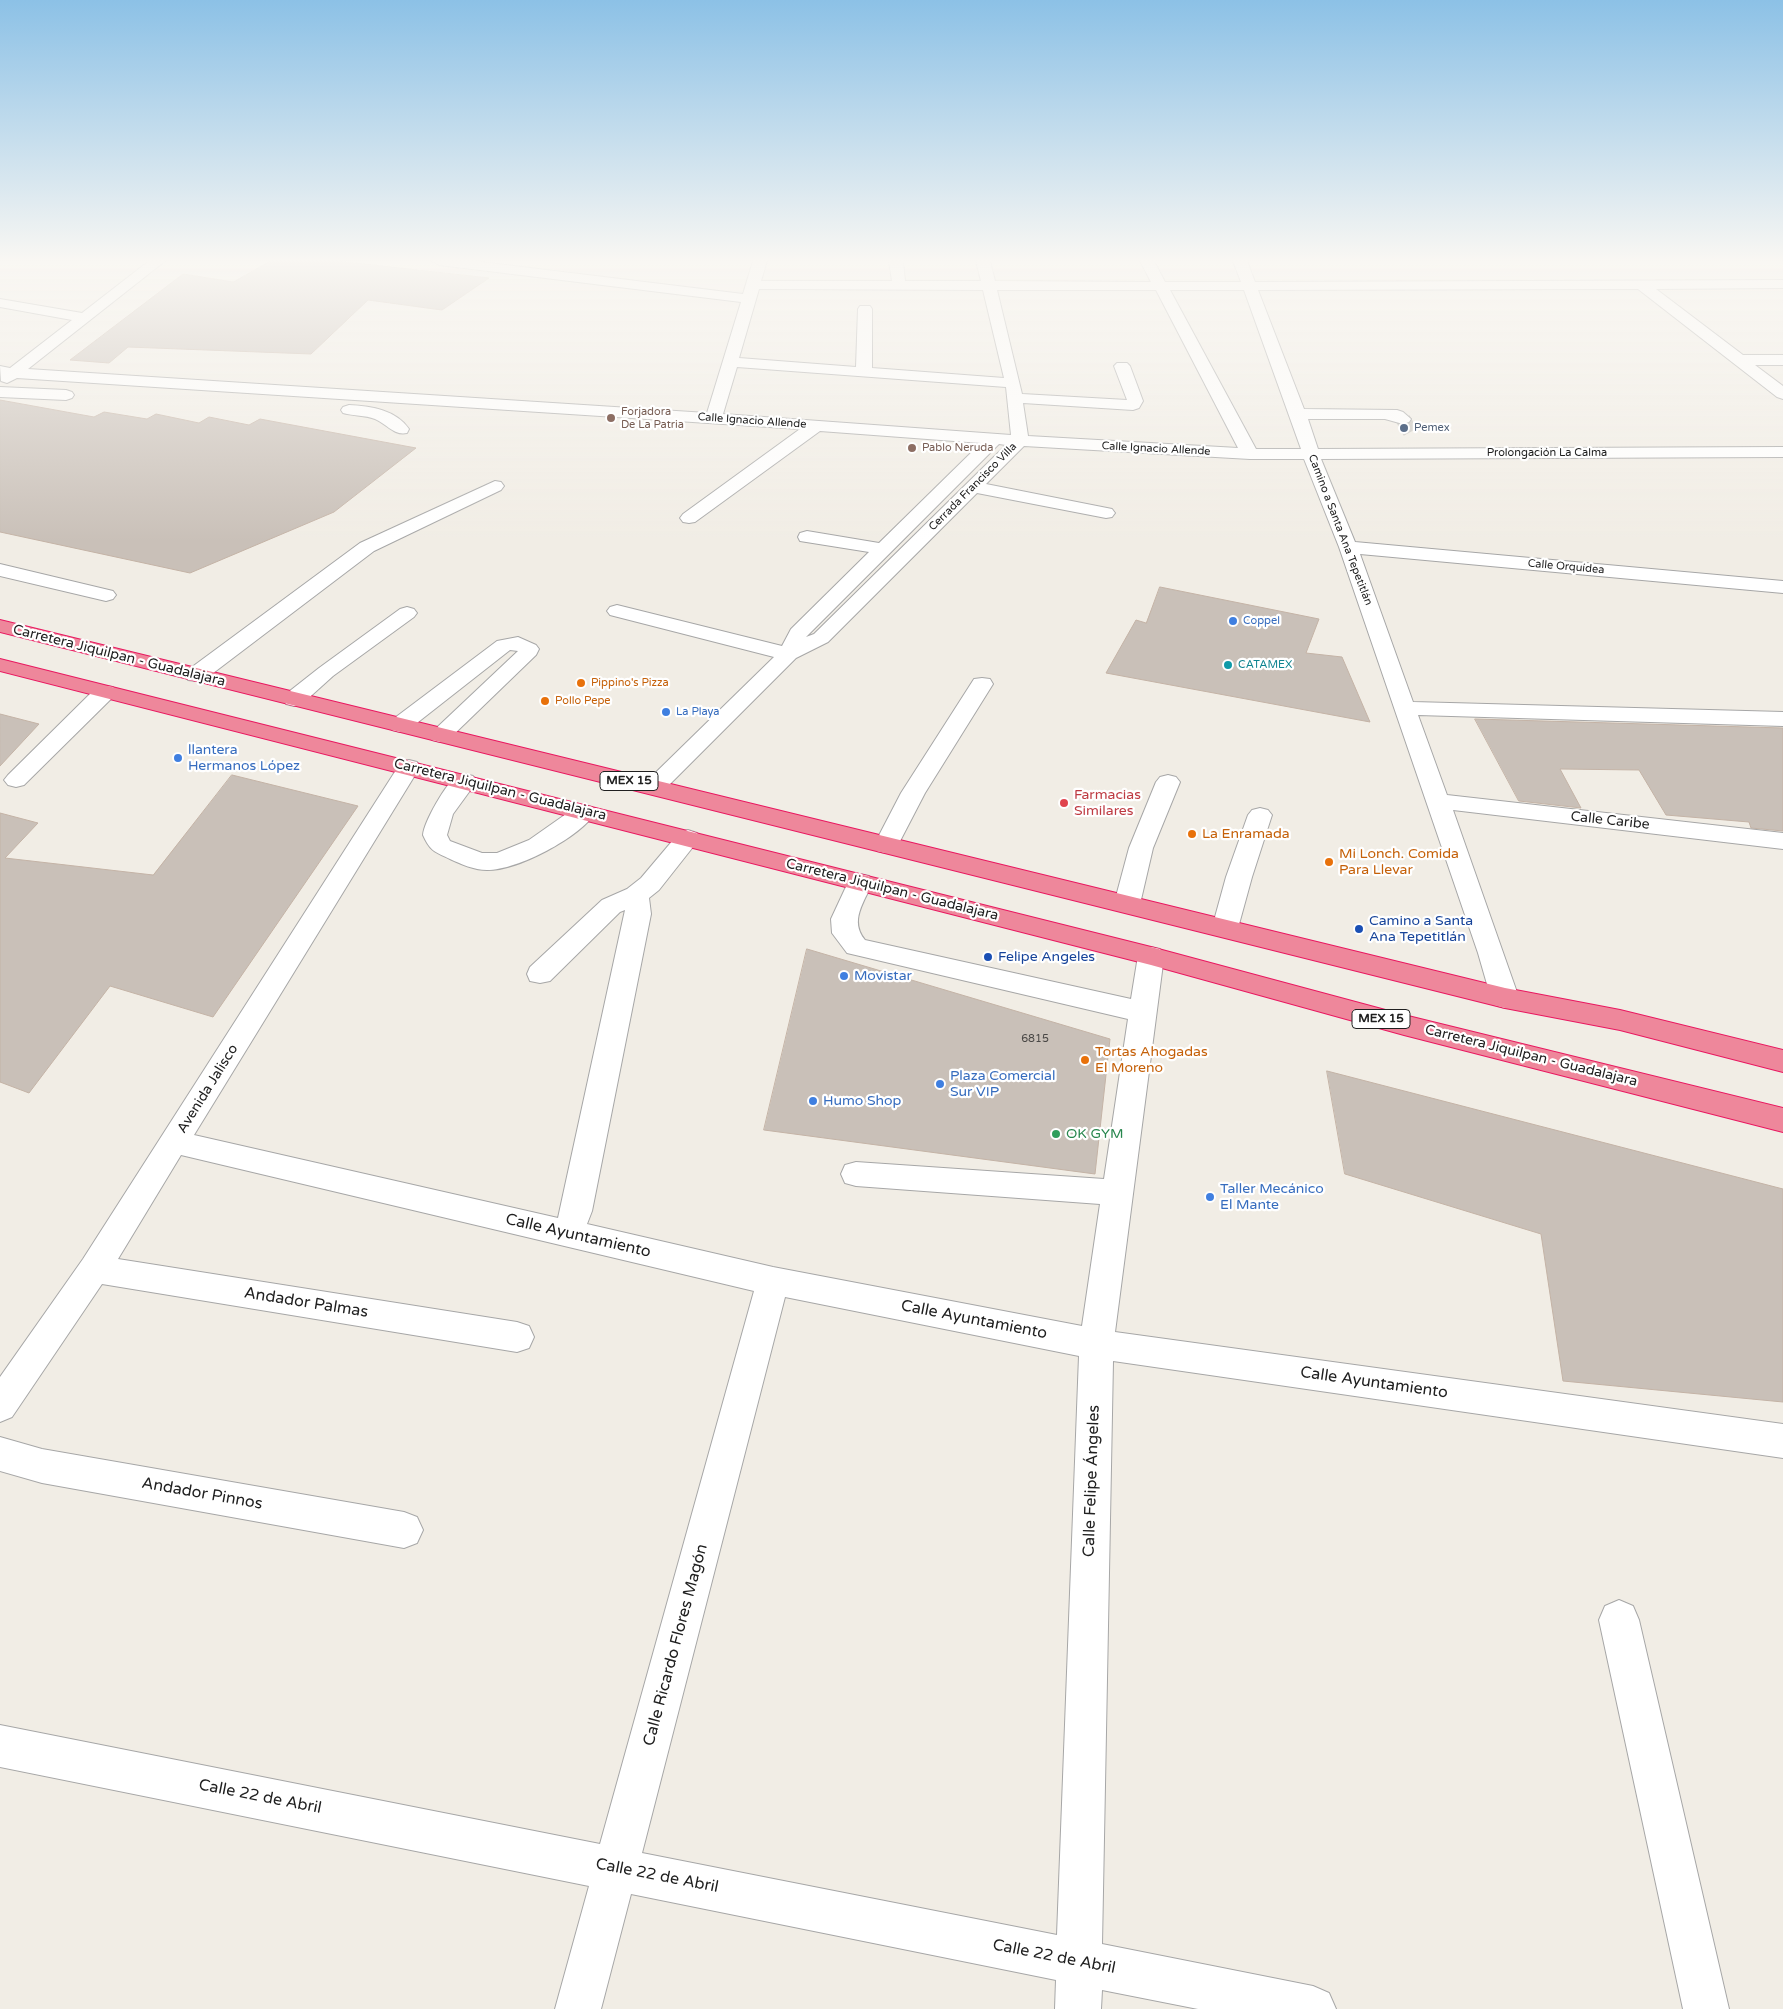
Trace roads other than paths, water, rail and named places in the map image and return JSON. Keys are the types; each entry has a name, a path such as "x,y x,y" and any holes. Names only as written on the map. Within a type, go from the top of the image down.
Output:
{"highway":[{"name":"Carretera Jiquilpan - Guadalajara","path":"0,626 1505,998 1620,1020 1783,1061"},
{"name":"Carretera Jiquilpan - Guadalajara","path":"0,666 688,838 1151,956 1404,1025 1783,1120"},
{"path":"1620,1020 1783,1042"}],"street":[{"path":"0,384 7,372 32,355"},
{"path":"714,418 733,355"},
{"path":"864,355 864,372"},
{"name":"Cerrada Francisco Villa","path":"654,788 789,654 822,638 1020,441 1014,390 1006,355"},
{"path":"1197,355 1250,454"},
{"name":"Camino a Santa Ana Tepetitlán","path":"1275,355 1298,414 1308,448 1348,547 1436,802 1491,953 1505,998"},
{"path":"1732,355 1783,394"},
{"path":"1739,360 1783,360"},
{"path":"731,362 864,372 1132,405 1135,401 1122,366"},
{"name":"Calle Ignacio Allende","path":"7,372 714,418 994,440 1250,454 1308,448"},
{"path":"0,392 80,396"},
{"path":"309,408 377,413 392,419 401,429"},
{"path":"1298,414 1348,435 1385,414 1397,415 1403,420"},
{"path":"689,518 816,426"},
{"name":"Prolongación La Calma","path":"1308,448 1348,435 1418,445 1783,452"},
{"name":"Cerrada Francisco Villa","path":"789,654 798,633 994,440"},
{"path":"196,674 367,547 496,486"},
{"path":"973,487 1106,513"},
{"path":"807,537 883,549"},
{"name":"Calle Orquídea","path":"1348,547 1783,587"},
{"path":"0,570 106,595"},
{"path":"617,611 789,654"},
{"path":"294,699 326,672 407,613"},
{"path":"400,725 504,645 518,643 529,649 526,656 440,735"},
{"path":"886,845 913,793 982,684"},
{"path":"16,780 106,692"},
{"path":"1404,708 1783,719"},
{"name":"Avenida Jalisco","path":"2,1399 94,1270 409,767"},
{"path":"465,782 442,815 437,824 435,835 441,846 484,862 504,859 522,852 568,826 584,812"},
{"path":"1127,904 1141,848 1168,782"},
{"name":"Calle Caribe","path":"1436,802 1783,840"},
{"path":"1226,928 1239,877 1260,815"},
{"path":"540,974 611,906 636,894 650,884 688,838"},
{"path":"860,882 844,919 845,933 856,947 1143,1012"},
{"path":"567,1234 576,1211 638,914 636,894"},
{"name":"Calle Felipe Ángeles","path":"1078,2009 1096,1344 1151,956"},
{"name":"Calle Ayuntamiento","path":"175,1142 773,1281 1096,1344 1783,1441"},
{"path":"856,1174 1118,1193"},
{"name":"Andador Palmas","path":"94,1270 517,1337"},
{"name":"Calle Ricardo Flores Magón","path":"578,2009 773,1281"},
{"name":"Andador Pinnos","path":"0,1454 42,1466 404,1530"},
{"path":"1619,1620 1706,2009"},
{"name":"Calle 22 de Abril","path":"0,1746 617,1868 1313,2009"}],"tunnel":[{"path":"1403,419 1413,437"}],"place":[{"name":"Forjadora De La Patria","path":"611,418"},
{"name":"Pemex","path":"1404,428"},
{"name":"Pablo Neruda","path":"912,448"},
{"name":"Coppel","path":"1233,621"},
{"name":"CATAMEX","path":"1228,665"},
{"name":"Pippino's Pizza","path":"581,683"},
{"name":"Pollo Pepe","path":"545,701"},
{"name":"La Playa","path":"666,712"},
{"name":"llantera Hermanos López","path":"178,758"},
{"name":"Farmacias Similares","path":"1064,803"},
{"name":"La Enramada","path":"1192,834"},
{"name":"Mi Lonch. Comida Para Llevar","path":"1329,862"},
{"name":"Camino a Santa Ana Tepetitlán","path":"1359,929"},
{"name":"Felipe Angeles","path":"988,957"},
{"name":"Movistar","path":"844,976"},
{"name":"Tortas Ahogadas El Moreno","path":"1085,1060"},
{"name":"Plaza Comercial Sur VIP","path":"940,1084"},
{"name":"Humo Shop","path":"813,1101"},
{"name":"OK GYM","path":"1056,1134"},
{"name":"Taller Mecánico El Mante","path":"1210,1197"}]}
